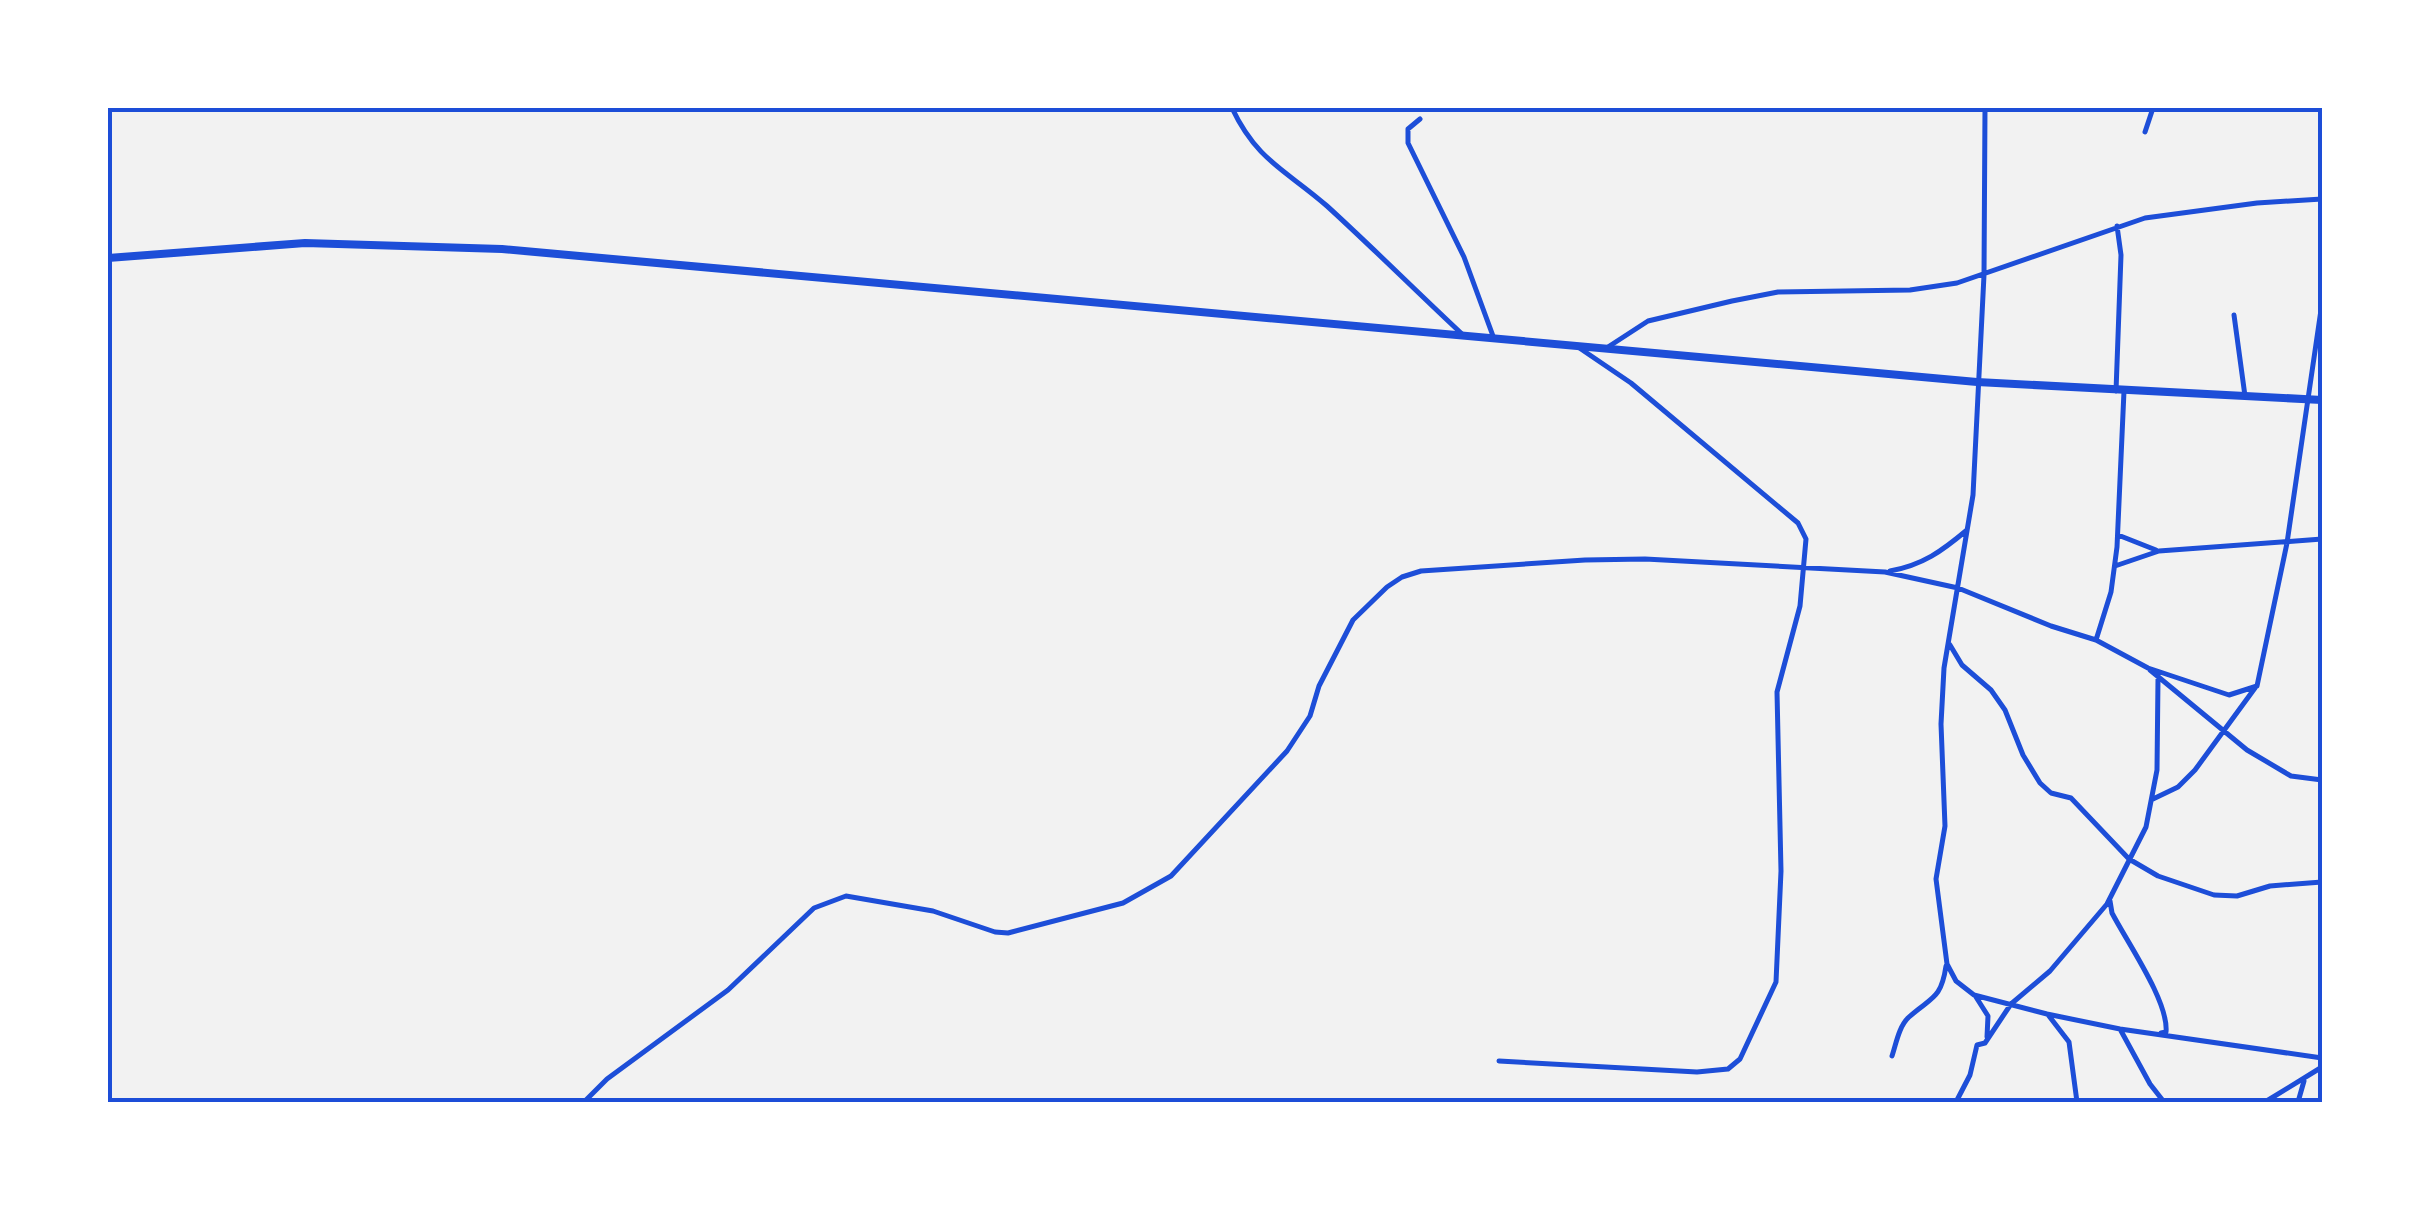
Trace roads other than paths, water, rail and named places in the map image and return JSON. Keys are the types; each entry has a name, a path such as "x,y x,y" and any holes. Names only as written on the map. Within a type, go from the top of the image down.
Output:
{"main road":[{"path":"108,258 305,243 429,245 1608,346 1977,382 2322,400"}],"street":[{"path":"1232,108 1260,154 1330,209 1462,334"},
{"path":"1892,1056 1903,1025 1935,998 1944,984 1947,964 1936,879 1945,826 1941,724 1948,643 1969,528 1984,275 1984,108"},
{"path":"2146,132 2153,108"},
{"path":"1420,119 1408,129 1408,143 1464,257 1494,338"},
{"path":"1608,346 1648,321 1778,292 1910,290 1984,275 2145,218 2322,199"},
{"path":"2096,640 2112,592 2118,535 2121,254 2117,226"},
{"path":"2154,799 2178,787 2225,732 2257,686 2287,543 2322,303"},
{"path":"2234,315 2245,396"},
{"path":"1499,1061 1696,1072 1728,1069 1740,1059 1776,982 1781,870 1776,692 1800,606 1806,539 1798,523 1631,384 1574,344"},
{"path":"1885,572 1917,566 1943,551 1969,528"},
{"path":"2118,535 2159,551"},
{"path":"2115,566 2159,551 2322,539"},
{"path":"584,1102 606,1079 728,990 814,908 832,900 846,896 933,911 1008,933 1123,903 1171,876 1288,752 1310,716 1318,686 1353,620 1387,586 1421,571 1645,559 1885,572 1958,588 2050,626 2096,640 2148,668 2229,694 2257,686"},
{"path":"1948,643 1962,665 1990,690 2004,710 2023,755 2040,782 2051,793 2070,798 2128,859 2158,876 2214,895 2238,896 2270,886 2322,882"},
{"path":"2148,668 2225,732 2291,776 2322,780"},
{"path":"1956,1102 1970,1075 1977,1046 1986,1043 2010,1004 2050,971 2110,898 2146,827 2154,799 2158,679"},
{"path":"2110,898 2112,913 2162,1004 2167,1022 2166,1032 2159,1034"},
{"path":"1947,964 1956,981 1974,995 1988,1016 1986,1043"},
{"path":"1974,995 2120,1029 2322,1058"},
{"path":"2048,1014 2069,1042 2076,1102"},
{"path":"2120,1029 2164,1102"},
{"path":"2265,1102 2322,1068"},
{"path":"2298,1102 2305,1078"}]}
